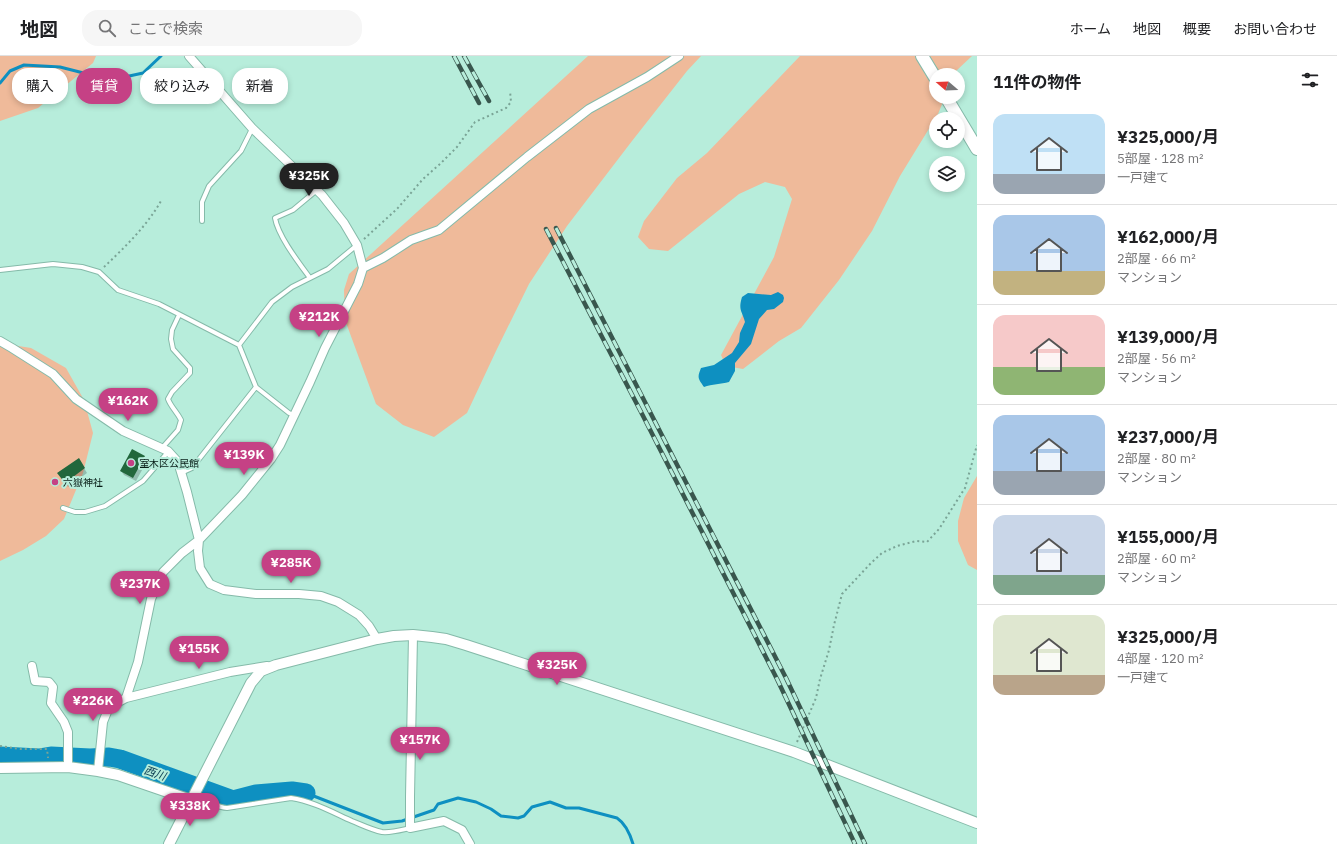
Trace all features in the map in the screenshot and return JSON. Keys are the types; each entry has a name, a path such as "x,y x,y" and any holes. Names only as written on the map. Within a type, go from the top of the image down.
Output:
{"main road":[{"path":"922,56 929,68"},
{"path":"950,104 977,149"}],"street":[{"path":"126,698 138,662 151,599 163,572 182,553 199,540 242,495 271,460 280,445 325,348 358,284 363,268 357,245 344,223 317,190 252,128 189,56"},
{"path":"363,268 383,258 411,240 439,230 527,157 589,109 647,77 679,56"},
{"path":"0,341 53,374 76,399 123,431 165,450 178,462 199,540 198,551 200,568 210,584 224,590 256,594 299,594 321,596 338,602 358,615 369,626 377,639"},
{"path":"412,635 410,828 444,821 462,830 470,844"},
{"path":"98,770 103,722 109,707 126,698 230,672 276,664 377,639 412,635 446,639 466,645 794,752 977,824"},
{"path":"169,844 251,683 261,671 276,664"},
{"path":"32,666 35,681 49,682 53,687 51,703 64,722 68,732 68,767"},
{"path":"0,768 68,767 98,770 118,775 191,800"}],"lane":[{"path":"202,221 202,202 209,186 241,151 252,128"},
{"path":"310,278 286,243 276,225 275,218 293,210 317,190"},
{"path":"239,345 272,302 292,287 328,269 357,245"},
{"path":"0,270 53,264 82,267 99,272 118,290 159,304 239,345 256,387 289,413 294,415"},
{"path":"63,508 75,512 85,512 104,506 143,481 178,430 181,420 178,412 170,405 168,399 172,392 190,373 190,368 173,349 171,339 172,330 179,315"},
{"path":"181,473 192,468 256,387"},
{"path":"191,800 201,800 227,808 291,798 299,799 382,832 410,828"}],"path":[{"path":"357,245 397,209 423,179 456,147 475,122 506,108 511,102 510,91"},
{"path":"99,272 119,253 155,213 162,200"},
{"path":"794,752 816,698 842,594 882,553 897,546 916,542 926,542 939,529 965,488 977,445"},
{"path":"0,746 20,749 47,749"}],"shaded area":[{"path":"0,56 96,56 93,63 87,68 76,68 76,77 68,83 68,68 12,68 12,104 43,104 38,108 0,121"},
{"path":"588,56 701,56 687,71 567,226 529,284 467,413 434,437 403,425 376,404 345,320 344,290 349,274"},
{"path":"800,56 972,56 959,68 929,68 929,104 942,104 939,112 929,112 929,129 900,176 872,231 839,280 801,328 779,341 743,369 726,366 721,355 774,257 792,199 785,187 765,182 739,194 668,251 649,249 638,237 644,221 677,178 707,153"},
{"path":"0,343 31,348 66,368 84,400 93,433 83,473 64,519 46,536 23,550 0,561"},
{"path":"977,476 977,570 968,565 958,541 958,521 964,498"}],"water":[{"path":"778,292 783,295 783,302 774,309 767,310 759,319 751,344 735,363 735,371 729,382 704,387 699,378 701,368 714,365 732,353 739,342 740,333 745,322 740,308 742,297 748,293 771,295"}],"building":[{"path":"132,449 145,456 133,478 120,471"},
{"path":"79,458 85,468 65,483 57,473"}],"waterway":[{"path":"0,83 10,71 24,65 60,67 111,80 143,73 161,56"},
{"name":"西川","path":"0,756 39,758 51,756 90,758 109,757 120,759 233,800 256,794 292,791 306,793"},
{"path":"306,793 383,823 402,821 434,810 438,804 458,798 476,802 491,809 501,816 518,818 524,816 532,807 550,802 566,808 579,808 617,818 623,823 633,844"}],"railway":[{"path":"454,56 479,103"},
{"path":"464,56 489,101"},
{"path":"556,228 786,678 865,844"},
{"path":"546,229 777,679 855,844"}],"place":[{"name":"室木区公民館","path":"131,463"},
{"name":"六嶽神社","path":"55,482"}]}
